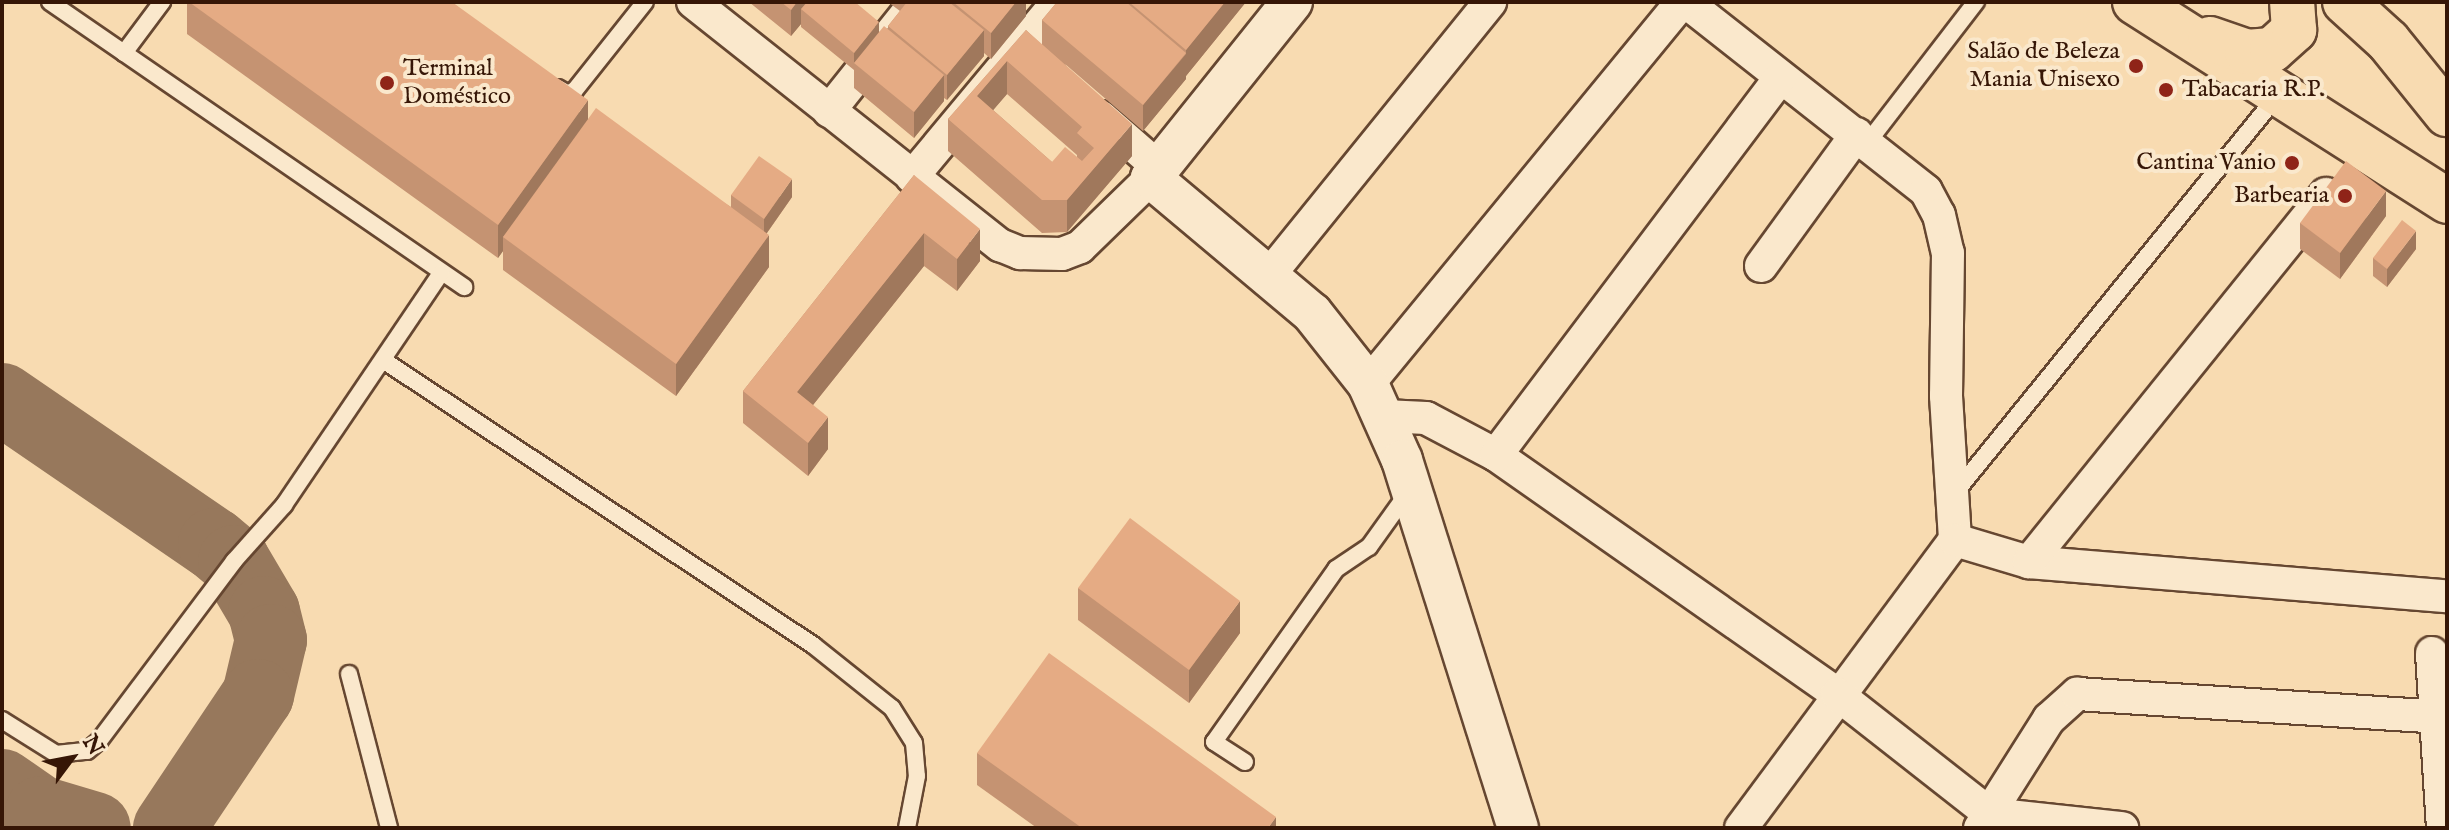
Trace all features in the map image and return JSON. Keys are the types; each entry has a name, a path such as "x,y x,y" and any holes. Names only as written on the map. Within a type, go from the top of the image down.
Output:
{"main road":[{"path":"2136,2 2219,43 2262,53 2282,45 2294,30 2298,21 2292,2"},
{"path":"2136,2 2447,201"},
{"path":"2345,2 2388,41 2447,114"}],"street":[{"path":"829,111 916,2"},
{"path":"912,177 1032,56 1058,2"},
{"path":"714,8 829,111 1000,245 1039,255 1080,247 1155,173 1292,2"},
{"path":"1270,274 1490,2"},
{"path":"1376,400 1684,2 1863,138 1926,191 1939,215 1948,253 1950,498 1955,540 1837,694 1741,828"},
{"path":"1496,455 1781,77"},
{"path":"1078,97 1155,173 1312,313 1376,400 1411,488 1518,828"},
{"path":"1761,266 1863,138"},
{"path":"2029,562 2363,148"},
{"path":"1376,400 1426,418 1496,455 1837,694 1985,821 2122,828"},
{"path":"1955,540 2029,562 2447,596"},
{"path":"2432,653 2441,716 2443,828"},
{"path":"1985,821 2049,719 2077,694 2441,716"}],"lane":[{"path":"50,2 464,287"},
{"path":"124,53 162,2"},
{"path":"1863,138 1976,2"},
{"path":"539,75 572,93 636,5"},
{"path":"1950,498 2278,95"},
{"path":"2,720 56,754 87,751 99,741 234,561 284,505 441,273"},
{"path":"383,360 813,645 892,708 914,743 917,776 907,828"},
{"path":"1245,762 1214,742 1336,569 1369,547 1411,488"},
{"path":"349,674 389,828"}],"building":[{"name":"Terminal Doméstico","path":"189,2 452,2 588,100 498,225"},
{"path":"781,2 797,2 791,10"},
{"path":"807,2 855,2 879,22 854,53 801,9"},
{"path":"907,2 949,2 984,30 947,75 888,26"},
{"path":"953,2 1016,2 991,33"},
{"path":"1057,2 1126,2 1186,53 1143,105 1042,20"},
{"path":"1129,2 1225,2 1186,50"},
{"path":"884,26 944,75 914,112 854,63"},
{"path":"1026,30 1132,124 1067,200 1042,200 948,119","holes":["1007,61 1082,127 1077,133 1094,148 1082,161 1065,147 1052,162 977,96"]},
{"path":"596,108 769,235 676,364 503,237"},
{"path":"759,156 792,179 764,219 731,195"},
{"path":"2346,161 2386,191 2340,253 2300,223"},
{"path":"914,175 980,229 957,259 924,233 797,392 828,417 808,443 743,391"},
{"path":"2402,220 2416,231 2387,269 2373,258"},
{"path":"1130,518 1240,601 1189,670 1078,588"},
{"path":"1049,653 1276,817 1268,828 1082,828 977,753"}],"taxiway":[{"path":"2,399 214,544 234,561 264,612 271,640 258,695 169,828"},
{"path":"2,785 41,812 95,828"}],"place":[{"name":"Salão de Beleza Mania Unisexo","path":"2136,66"},
{"name":"Terminal Doméstico","path":"387,83"},
{"name":"Tabacaria R.P.","path":"2166,90"},
{"name":"Cantina Vanio","path":"2292,163"},
{"name":"Barbearia","path":"2345,196"}]}
